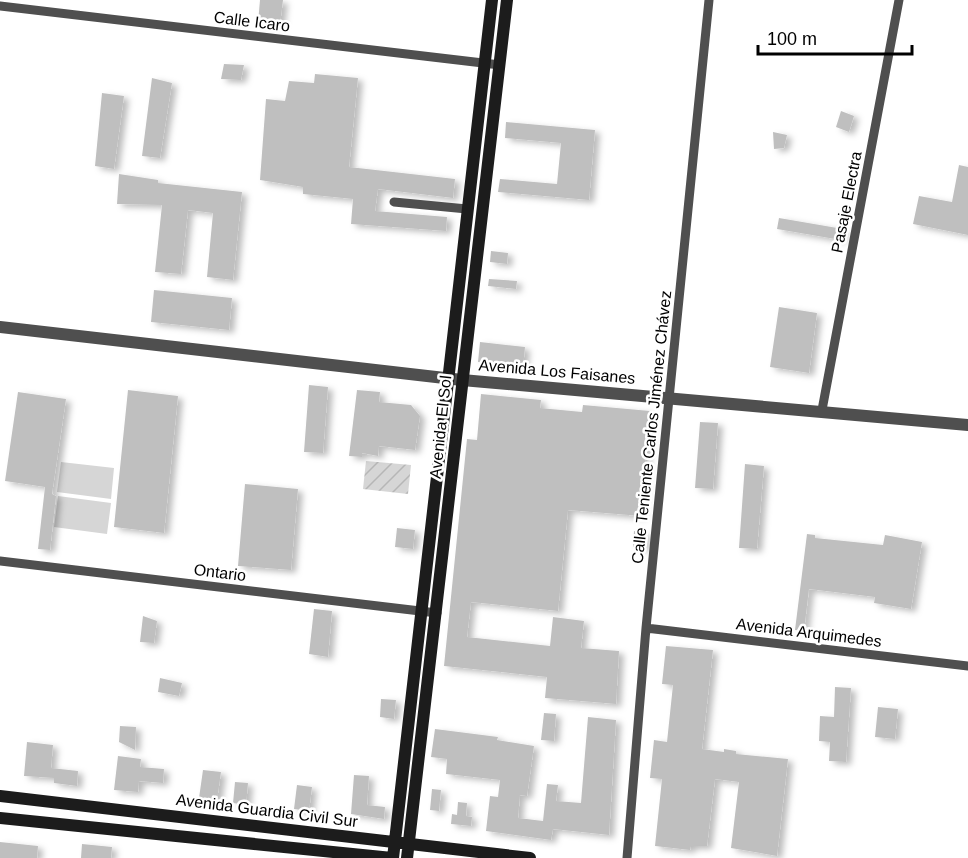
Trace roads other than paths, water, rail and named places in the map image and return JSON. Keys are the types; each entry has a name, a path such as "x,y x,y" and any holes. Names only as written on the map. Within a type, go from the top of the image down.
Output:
{"main road":[{"name":"Avenida El Sol","path":"392,858 492,0"},
{"name":"Avenida El Sol","path":"407,858 507,0"},
{"path":"403,771 417,773"},
{"name":"Avenida Guardia Civil Sur","path":"0,796 530,858"},
{"name":"Avenida Guardia Civil Sur","path":"0,818 392,858"}],"street":[{"name":"Calle Teniente Carlos Jiménez Chávez","path":"627,858 646,628 709,0"},
{"name":"Pasaje Electra","path":"822,410 899,0"},
{"name":"Calle Icaro","path":"0,6 500,65"},
{"path":"394,202 468,209"},
{"name":"Avenida Los Faisanes","path":"0,327 462,380 669,396 968,425"},
{"name":"Ontario","path":"0,561 437,613"},
{"name":"Avenida Arquimedes","path":"646,628 968,666"}]}
